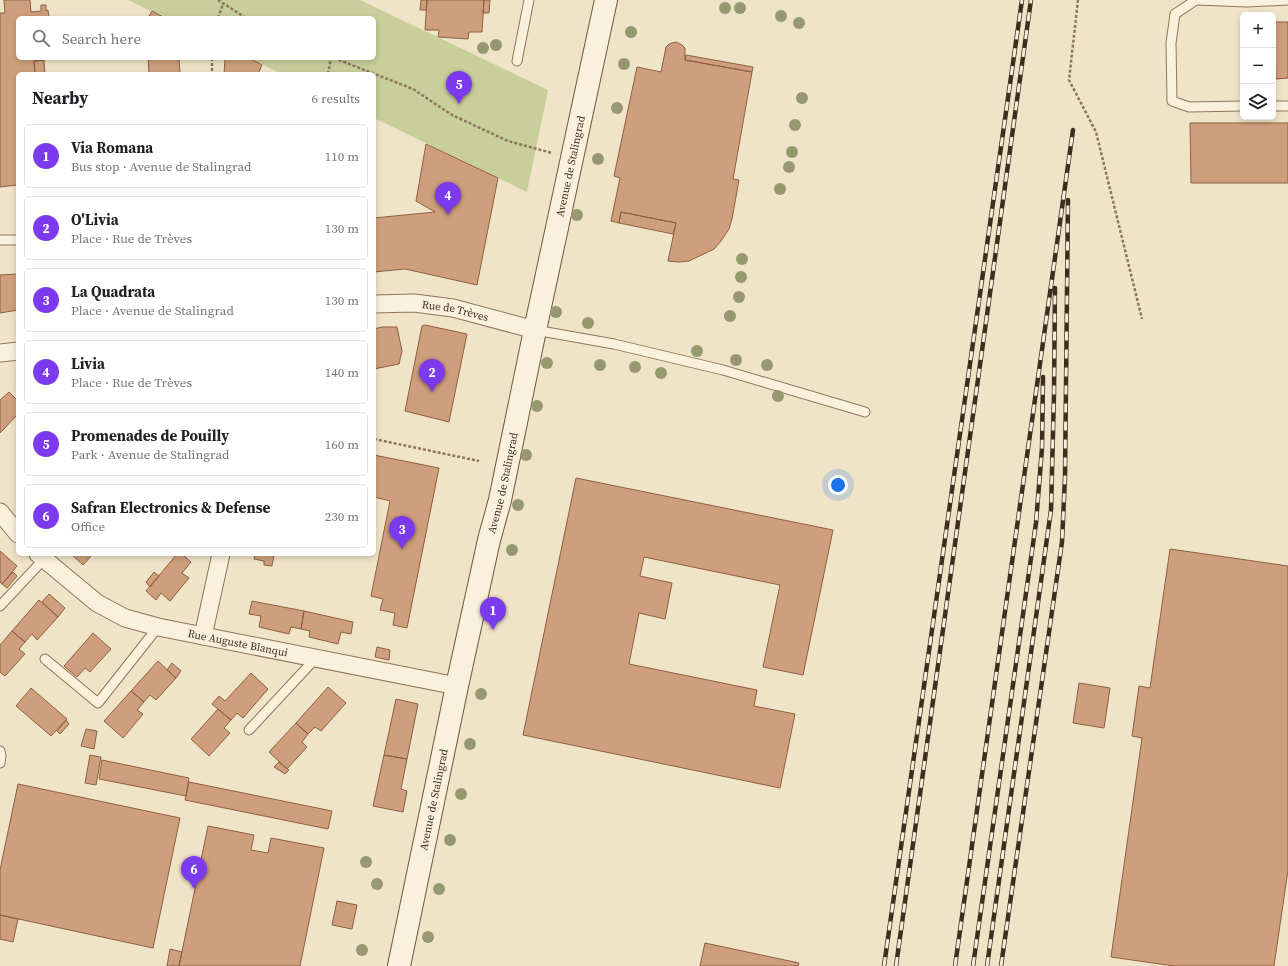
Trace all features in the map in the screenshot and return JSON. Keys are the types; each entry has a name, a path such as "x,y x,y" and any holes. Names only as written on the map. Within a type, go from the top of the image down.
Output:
{"street":[{"name":"Avenue de Stalingrad","path":"399,966 457,686 500,500 606,0"},
{"name":"Rue de Trèves","path":"376,304 414,303 453,308 535,330"},
{"path":"0,353 16,351"},
{"path":"0,512 16,532"},
{"path":"203,636 221,556"},
{"name":"Rue Auguste Blanqui","path":"41,557 97,603 125,618 158,627 457,686"}],"lane":[{"path":"517,61 529,0"},
{"path":"1240,106 1189,107 1172,101 1171,43 1175,14 1196,0 1246,2 1288,0"},
{"path":"1276,106 1288,106"},
{"path":"0,240 16,240"},
{"path":"535,330 614,344 723,370 865,412"},
{"path":"0,606 41,557"},
{"path":"45,659 98,703 158,627"},
{"path":"249,730 315,659"},
{"path":"0,751 0,763"}],"path":[{"path":"218,0 243,16"},
{"path":"1078,0 1069,80 1096,132 1142,319"},
{"path":"219,16 223,4"},
{"path":"212,60 212,72"},
{"path":"328,72 332,60"},
{"path":"337,60 369,72"},
{"path":"376,75 413,89 452,115 508,141 572,158"},
{"path":"376,439 479,461"}],"green space":[{"path":"128,0 360,0 548,90 527,192 376,119 376,72 278,72 253,60 376,60 376,16 161,16"}],"building":[{"path":"4,0 30,0 31,12 41,11 41,5 46,5 46,11 48,10 49,16 16,16 16,60 43,60 34,61 35,72 16,72 16,185 0,187 0,13 5,13"},
{"path":"421,0 427,0 426,10 420,10"},
{"path":"427,0 484,0 482,32 469,32 468,39 438,37 439,30 425,30"},
{"path":"484,0 490,0 489,13 483,13"},
{"path":"152,11 161,16 149,16"},
{"path":"1276,22 1288,22 1288,78 1276,79"},
{"path":"676,42 685,48 685,60 752,72 733,179 739,180 729,229 714,249 689,261 678,262 668,261 676,223 621,212 619,223 611,221 620,178 614,176 637,67 661,72 666,47 669,44"},
{"path":"686,55 753,67 752,72 685,60"},
{"path":"44,60 45,72 35,72 34,61"},
{"path":"148,60 179,60 180,72 149,72"},
{"path":"225,60 253,60 262,65 259,72 224,72"},
{"path":"1190,123 1288,123 1288,183 1191,183"},
{"path":"426,144 498,178 477,285 405,269 376,272 376,218 435,212 416,201"},
{"path":"621,212 676,223 673,234 619,223"},
{"path":"16,274 16,310 0,313 0,275"},
{"path":"425,325 467,334 449,422 405,411 422,326"},
{"path":"397,327 402,351 399,364 376,369 376,328"},
{"path":"9,392 16,399 16,416 0,433 0,400"},
{"path":"376,455 439,468 407,628 393,625 395,613 380,610 383,599 371,596 390,501 376,498"},
{"path":"576,478 833,530 803,675 763,667 780,585 644,557 640,576 672,583 665,619 639,613 629,664 757,690 754,706 795,714 780,788 523,735"},
{"path":"1170,549 1288,566 1288,870 1274,966 1174,966 1111,957 1142,738 1132,736 1139,686 1150,688"},
{"path":"0,551 17,566 2,584 0,582"},
{"path":"73,556 91,556 83,565"},
{"path":"175,556 184,556 191,562 182,573 189,578 170,601 161,593 156,600 146,591"},
{"path":"255,556 274,556 272,566 264,565 264,561 254,559"},
{"path":"13,572 17,576 7,588 2,584"},
{"path":"154,572 159,576 150,587 146,582"},
{"path":"49,594 65,608 58,617 42,602"},
{"path":"39,600 58,617 37,640 32,634 25,642 12,631"},
{"path":"252,601 304,611 301,629 291,627 289,634 259,627 261,616 249,614"},
{"path":"304,611 353,622 351,634 341,632 338,644 309,637 310,631 301,629"},
{"path":"12,631 25,642 19,649 25,654 5,676 0,672 0,645"},
{"path":"93,633 111,649 90,672 85,668 77,677 64,666"},
{"path":"377,647 390,650 389,660 375,657"},
{"path":"158,661 176,678 156,700 150,695 144,702 131,691"},
{"path":"172,663 181,671 176,678 167,670"},
{"path":"251,673 268,689 243,718 237,713 231,720 212,704 219,696 225,701"},
{"path":"1079,683 1110,688 1104,728 1073,723"},
{"path":"328,687 346,703 321,731 315,727 308,734 296,723"},
{"path":"31,688 67,719 51,736 16,706"},
{"path":"131,691 144,702 137,710 143,714 123,738 104,721"},
{"path":"396,699 418,704 407,759 384,755"},
{"path":"218,709 231,720 224,728 230,733 209,756 191,739"},
{"path":"66,720 69,724 60,734 57,731"},
{"path":"296,723 308,734 302,742 307,747 287,769 269,752"},
{"path":"86,729 97,731 94,749 81,746"},
{"path":"90,755 101,757 96,785 85,783"},
{"path":"384,755 407,759 401,789 407,791 403,812 373,806"},
{"path":"102,760 189,778 186,796 99,779"},
{"path":"279,762 289,770 285,774 274,767"},
{"path":"189,782 332,811 328,829 185,800"},
{"path":"18,784 180,818 153,948 0,915 0,870"},
{"path":"208,826 254,835 251,850 268,853 271,838 324,848 300,966 179,966"},
{"path":"337,901 357,905 352,929 332,925"},
{"path":"0,915 18,919 13,942 0,939"},
{"path":"705,943 799,963 798,966 700,966"},
{"path":"170,949 182,952 179,966 167,966"}],"railway":[{"path":"884,966 1022,0"},
{"path":"896,966 1031,0"},
{"path":"955,966 1073,130"},
{"path":"1001,966 1062,542 1065,477 1068,200"},
{"path":"987,966 1051,510 1055,288"},
{"path":"973,966 1036,523 1042,448 1043,377"}],"place":[{"name":"Promenades de Pouilly","path":"459,104"},
{"name":"Livia","path":"448,215"},
{"name":"O'Livia","path":"432,392"},
{"name":"La Quadrata","path":"402,549"},
{"name":"Via Romana","path":"493,630"},
{"name":"Safran Electronics & Defense","path":"194,889"}]}
